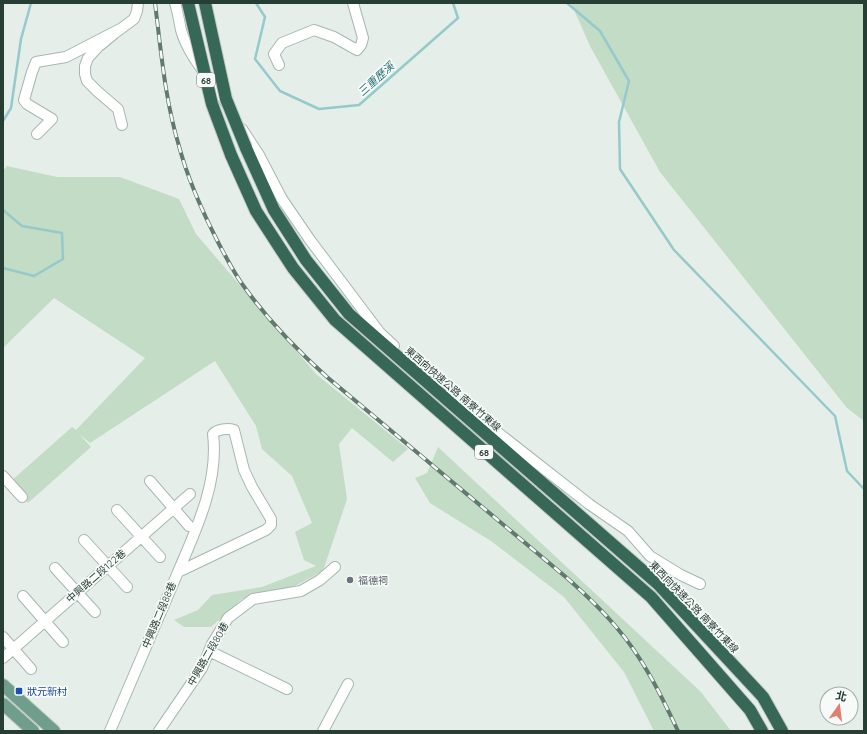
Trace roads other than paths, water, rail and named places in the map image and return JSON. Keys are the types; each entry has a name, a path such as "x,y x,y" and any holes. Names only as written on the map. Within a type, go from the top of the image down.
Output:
{"highway":[{"name":"68","path":"188,3 212,104 231,155 256,211 292,268 335,320 651,597 750,710 762,731"},
{"name":"東西向快速公路 南寮竹東線","path":"205,3 226,99 274,210 306,260 349,314 658,584 763,697 782,731"}],"main road":[{"path":"5,690 54,731"},
{"path":"3,704 33,731"}],"lane":[{"path":"122,125 118,109 97,91 87,80 85,66 88,58 120,29 134,19 138,3"},
{"path":"175,3 181,30 201,69 229,107 259,155 282,199 310,240 380,333 407,359 451,396 589,504 628,531 650,556 681,575 700,584"},
{"path":"279,65 274,54 282,43 314,30 334,37 357,50 361,45 362,38 353,3"},
{"path":"37,134 52,119 27,104 24,100 36,62 66,57 120,29"},
{"name":"中興路二段88巷","path":"110,731 178,572 207,499 215,450 213,434 219,430 234,430 244,470 271,519 270,525 266,530 178,572"},
{"path":"3,476 22,497"},
{"path":"150,481 189,526"},
{"name":"中興路二段122巷","path":"3,658 190,494"},
{"path":"117,510 160,557"},
{"path":"84,540 127,587"},
{"name":"中興路二段80巷","path":"159,731 202,668 228,618 253,599 302,591 320,580 335,566"},
{"path":"55,568 95,612"},
{"path":"23,596 63,642"},
{"path":"3,637 31,669"},
{"path":"209,652 287,689"},
{"path":"323,731 348,684"}],"waterway":[{"name":"三重歷溪","path":"3,121 11,108 21,39 31,3"},
{"name":"三重歷溪","path":"256,3 265,17 255,59 280,91 319,109 359,105 458,18 453,3"},
{"path":"567,3 600,31 629,81 619,122 620,169 674,250 835,416 847,471 864,489"},
{"name":"三重歷溪","path":"3,210 22,226 62,233 63,259 34,276 3,268"}],"railway":[{"path":"155,3 170,111 183,159 191,184 207,220 241,283 284,335 327,377 567,578 599,608 626,640 643,664 658,690 678,731"}],"place":[{"name":"福德祠","path":"350,580"},
{"name":"狀元新村","path":"19,691"}]}
